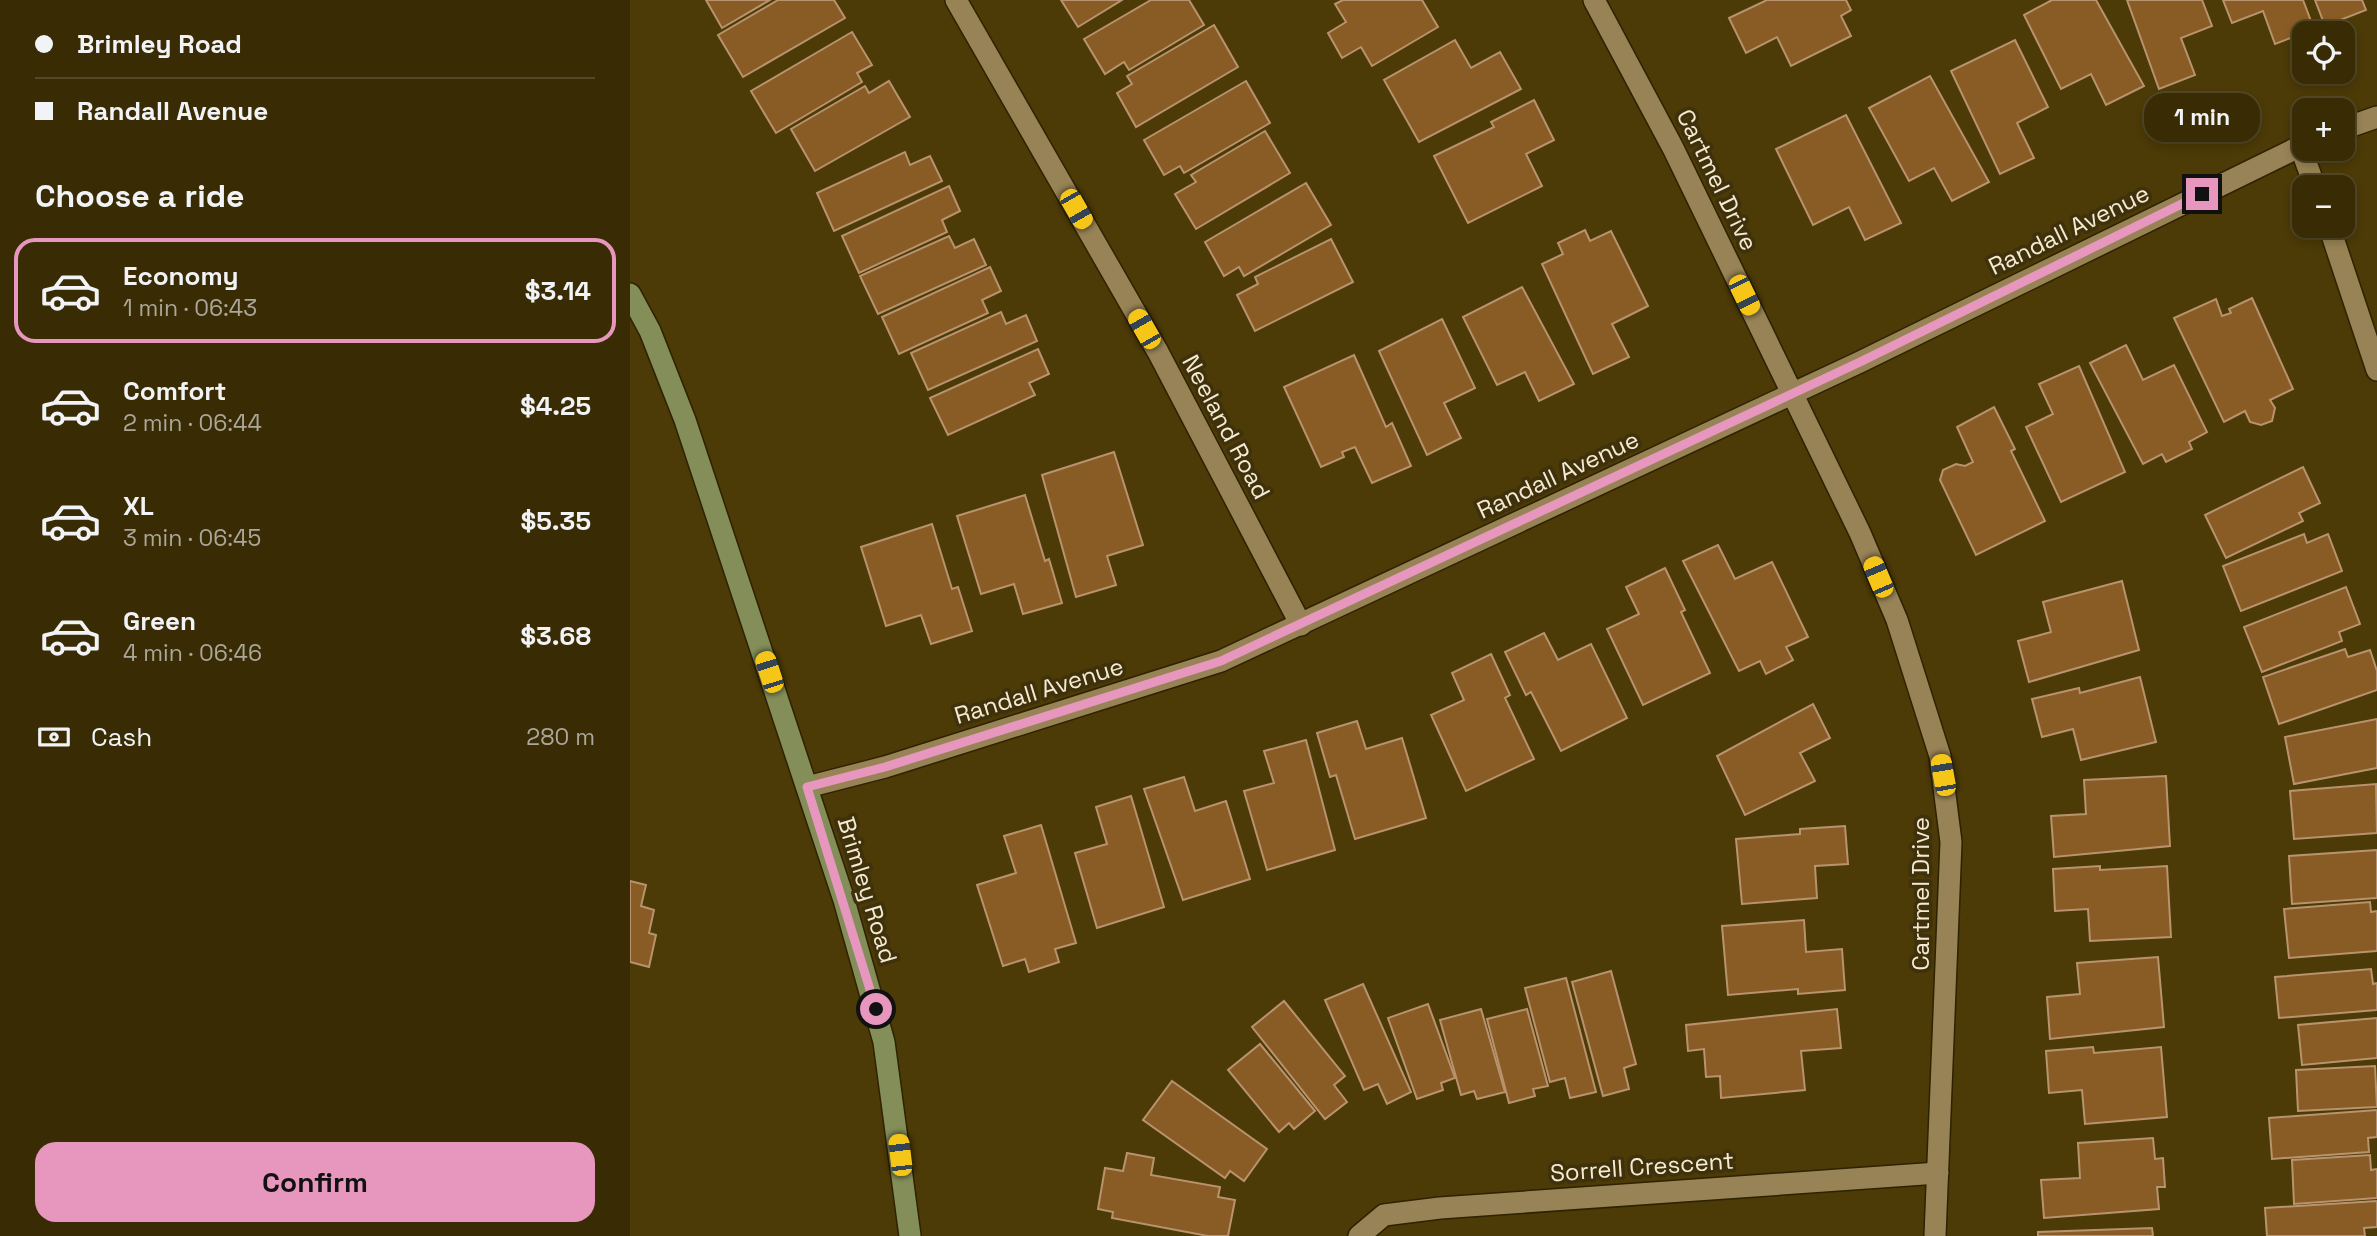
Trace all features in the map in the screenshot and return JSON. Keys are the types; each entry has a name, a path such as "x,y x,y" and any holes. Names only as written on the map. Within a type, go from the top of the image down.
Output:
{"main road":[{"name":"Brimley Road","path":"630,294 650,331 685,420 807,787 884,1042 910,1236"}],"street":[{"name":"Neeland Road","path":"956,0 1158,352 1301,625"},
{"name":"Cartmel Drive","path":"1594,0 1673,148 1860,533 1897,620 1940,756 1951,855 1935,1236"},
{"path":"2355,125 2377,117"},
{"name":"Randall Avenue","path":"807,787 885,767 1221,661 1792,394 2292,150"},
{"path":"2333,238 2377,370"},
{"name":"Sorrell Crescent","path":"1359,1236 1361,1231 1384,1215 1440,1208 1938,1173"}],"building":[{"path":"706,0 770,0 722,28"},
{"path":"778,0 834,0 845,18 743,77 718,35"},
{"path":"1061,0 1122,0 1078,27"},
{"path":"1151,0 1189,0 1204,25 1129,70 1124,62 1105,74 1084,39"},
{"path":"1343,0 1422,0 1438,27 1372,66 1361,47 1342,58 1328,33 1346,22 1335,4"},
{"path":"1767,0 1846,0 1851,10 1841,16 1851,36 1791,66 1777,37 1746,53 1729,18"},
{"path":"2052,0 2096,0 2144,86 2106,105 2091,74 2061,89 2024,15"},
{"path":"2127,0 2202,0 2212,26 2181,38 2195,75 2159,89"},
{"path":"2223,0 2303,0 2311,21 2292,21 2292,37 2275,44 2263,11 2232,23"},
{"path":"2315,0 2362,0 2366,10 2338,21 2323,21"},
{"path":"1214,25 1238,67 1136,127 1117,93 1132,84 1127,76"},
{"path":"852,32 872,65 857,73 862,82 776,133 751,91"},
{"path":"1455,40 1471,68 1500,52 1521,89 1419,142 1384,80"},
{"path":"2015,40 2048,107 2017,123 2034,158 2000,174 1951,71"},
{"path":"1930,76 1989,182 1952,201 1934,168 1909,181 1869,108"},
{"path":"889,81 910,117 815,171 791,129 865,86 869,93"},
{"path":"1246,81 1270,123 1184,173 1180,166 1164,175 1144,140"},
{"path":"1534,100 1554,140 1526,154 1542,186 1468,223 1434,156 1494,127 1491,122"},
{"path":"1846,115 1901,223 1865,240 1849,207 1813,225 1776,149"},
{"path":"1265,131 1290,173 1196,229 1175,194 1196,182 1191,175"},
{"path":"905,152 910,165 930,156 942,181 834,231 817,193"},
{"path":"1306,183 1331,225 1244,276 1239,267 1224,276 1205,242"},
{"path":"949,186 960,211 942,220 947,232 859,273 842,236"},
{"path":"1585,230 1590,241 1611,231 1648,306 1612,324 1629,357 1593,374 1542,264 1563,254 1558,243"},
{"path":"949,236 955,248 974,239 986,265 878,314 860,276"},
{"path":"1331,239 1353,282 1255,331 1237,295 1258,284 1255,277"},
{"path":"990,267 1001,291 982,300 988,313 899,354 882,317"},
{"path":"1522,287 1574,384 1539,401 1525,372 1497,385 1463,317"},
{"path":"2252,298 2293,389 2270,400 2275,408 2272,421 2261,425 2250,422 2245,411 2224,422 2174,318 2216,299 2222,316 2231,313 2229,309"},
{"path":"1001,312 1006,324 1026,315 1037,341 928,390 911,353"},
{"path":"1442,319 1475,388 1444,403 1461,438 1427,455 1379,351"},
{"path":"2126,345 2143,380 2174,365 2207,432 2189,442 2192,449 2166,462 2162,454 2143,464 2090,363"},
{"path":"1038,349 1049,374 1029,383 1035,395 948,435 930,398"},
{"path":"1354,355 1386,427 1392,423 1411,466 1372,483 1355,447 1342,452 1344,457 1321,467 1284,387"},
{"path":"2079,366 2125,472 2061,502 2026,427 2053,414 2039,384"},
{"path":"1994,407 2015,449 2011,451 2045,521 1976,555 1940,480 1943,470 1956,464 1965,466 1973,462 1957,427"},
{"path":"1114,452 1143,545 1107,556 1116,585 1076,597 1042,475"},
{"path":"2303,467 2320,503 2299,513 2303,521 2226,558 2205,515"},
{"path":"1025,495 1045,561 1049,559 1062,603 1023,614 1014,584 981,594 957,516"},
{"path":"932,524 952,589 958,587 972,631 931,644 921,615 886,626 861,547"},
{"path":"2304,534 2307,543 2328,534 2342,571 2241,611 2223,566"},
{"path":"1718,545 1735,579 1772,562 1808,637 1786,647 1793,660 1766,674 1760,661 1739,671 1683,561"},
{"path":"1665,568 1685,610 1681,612 1710,673 1643,705 1607,629 1639,614 1626,587"},
{"path":"2122,581 2139,650 2029,682 2018,641 2051,632 2043,602"},
{"path":"2346,587 2360,624 2339,632 2342,641 2262,672 2244,627"},
{"path":"1544,633 1558,660 1591,644 1627,718 1561,751 1531,692 1526,695 1505,652"},
{"path":"2345,649 2348,657 2370,650 2377,671 2377,690 2279,724 2263,677"},
{"path":"1491,654 1510,695 1505,698 1534,759 1466,791 1431,715 1464,700 1452,673"},
{"path":"2140,677 2156,742 2081,760 2073,729 2042,737 2032,699 2079,688 2080,693"},
{"path":"1813,704 1830,738 1800,753 1815,781 1745,815 1717,756"},
{"path":"2377,719 2377,768 2294,784 2285,737"},
{"path":"1357,721 1366,749 1402,738 1426,818 1355,839 1336,775 1330,777 1317,733"},
{"path":"1306,740 1335,850 1267,870 1244,791 1274,783 1264,751"},
{"path":"2166,776 2170,846 2054,857 2051,816 2086,814 2084,780"},
{"path":"1184,777 1195,811 1226,801 1250,879 1183,900 1144,789"},
{"path":"2376,784 2377,833 2294,839 2290,791"},
{"path":"1131,796 1164,907 1097,928 1075,853 1107,844 1096,807"},
{"path":"1041,825 1076,943 1055,949 1059,962 1029,972 1025,959 1003,966 977,885 1016,873 1004,836"},
{"path":"1845,826 1848,864 1815,866 1817,898 1742,904 1736,839 1800,834 1800,829"},
{"path":"2377,850 2377,898 2292,904 2289,856"},
{"path":"2100,866 2100,870 2167,866 2171,937 2090,941 2088,909 2055,911 2053,869"},
{"path":"630,881 646,885 641,906 654,910 649,933 656,935 649,967 630,962"},
{"path":"2370,902 2371,912 2377,911 2377,951 2289,958 2284,909"},
{"path":"1804,920 1806,952 1842,949 1845,990 1798,994 1798,989 1728,995 1722,926"},
{"path":"2158,957 2164,1027 2050,1039 2047,997 2080,994 2077,963"},
{"path":"2371,969 2373,984 2377,983 2377,1010 2279,1018 2275,977"},
{"path":"1611,971 1636,1064 1624,1068 1629,1089 1603,1096 1572,982"},
{"path":"1566,978 1596,1092 1570,1098 1565,1078 1550,1082 1525,988"},
{"path":"1363,984 1411,1092 1387,1104 1378,1084 1364,1090 1325,1000"},
{"path":"1284,1001 1345,1076 1334,1085 1347,1102 1325,1119 1252,1027"},
{"path":"1428,1004 1455,1078 1441,1083 1443,1090 1417,1099 1388,1018"},
{"path":"1481,1009 1505,1092 1477,1099 1474,1091 1461,1095 1440,1020"},
{"path":"1527,1009 1548,1086 1533,1089 1535,1096 1509,1103 1487,1019"},
{"path":"1837,1009 1841,1048 1801,1051 1805,1090 1721,1098 1720,1076 1706,1077 1704,1049 1688,1051 1686,1025"},
{"path":"2377,1018 2377,1058 2302,1065 2298,1025"},
{"path":"1260,1044 1315,1111 1294,1129 1289,1123 1279,1132 1228,1070"},
{"path":"2093,1047 2094,1053 2161,1047 2167,1117 2085,1124 2082,1090 2049,1093 2046,1051"},
{"path":"2375,1066 2377,1107 2298,1111 2296,1070"},
{"path":"1172,1081 1267,1149 1244,1181 1230,1171 1225,1178 1143,1120"},
{"path":"2377,1110 2377,1137 2368,1138 2369,1152 2272,1159 2269,1118"},
{"path":"2153,1138 2155,1159 2163,1158 2165,1187 2157,1187 2159,1209 2044,1218 2041,1180 2080,1178 2078,1143"},
{"path":"1127,1153 1154,1158 1151,1175 1220,1187 1218,1197 1235,1200 1228,1236 1208,1236 1112,1218 1113,1212 1098,1209 1105,1168 1123,1171"},
{"path":"2370,1155 2371,1170 2377,1169 2377,1198 2294,1204 2292,1160"},
{"path":"2377,1201 2377,1227 2364,1228 2365,1236 2267,1236 2265,1208"},
{"path":"2152,1228 2153,1236 2038,1236 2038,1232"}],"route":[{"path":"876,1009 807,787 885,767 1221,661 1860,362 2202,194"}]}
